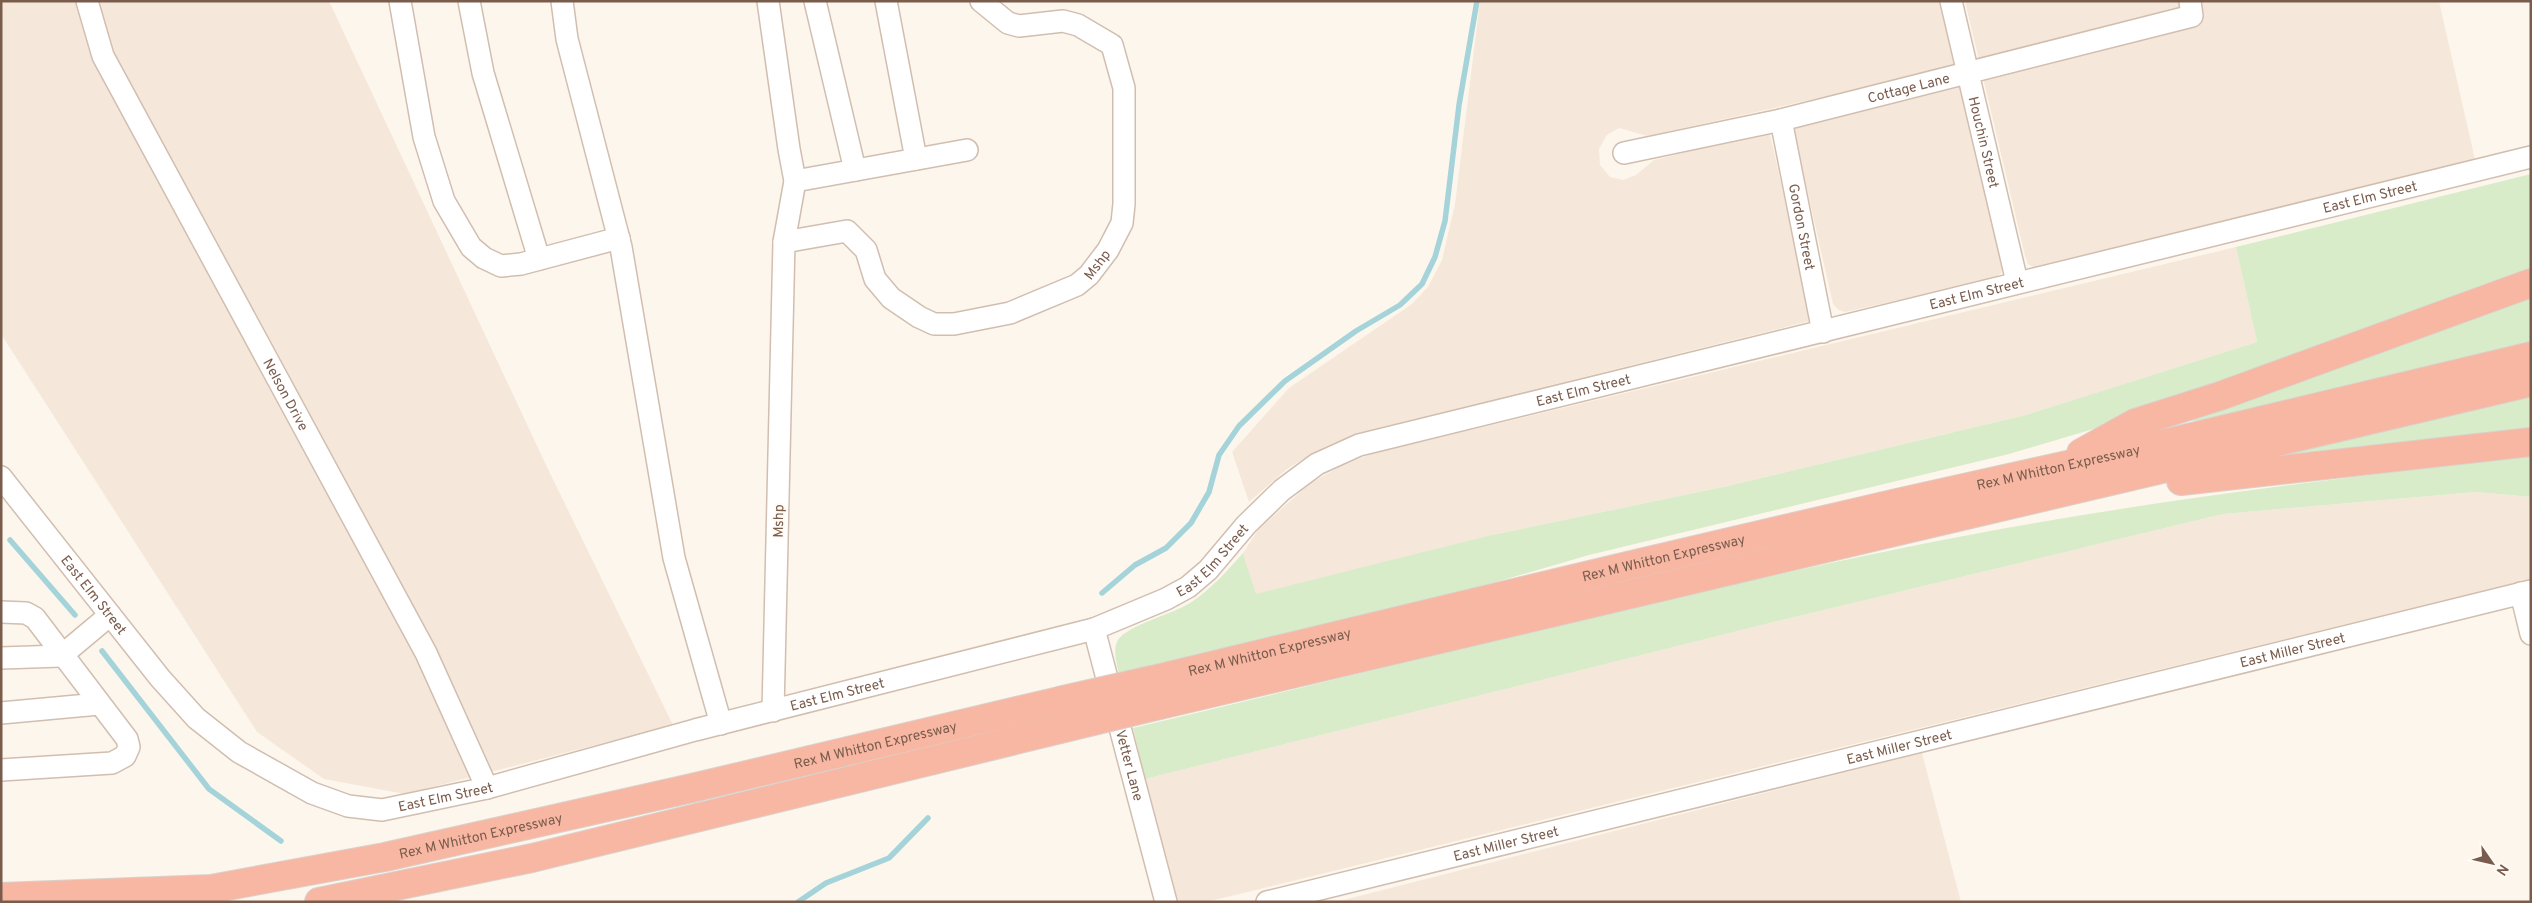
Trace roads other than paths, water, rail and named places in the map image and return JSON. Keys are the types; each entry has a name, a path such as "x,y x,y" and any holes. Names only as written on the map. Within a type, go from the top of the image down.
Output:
{"highway":[{"path":"2054,468 2135,423 2220,396 2531,283"},
{"name":"Rex M Whitton Expressway","path":"1,897 211,889 394,854 692,788 1631,565 2180,440 2531,356"},
{"name":"Rex M Whitton Expressway","path":"319,902 532,858 1069,726 2062,494 2531,382"},
{"path":"2062,494 2531,442"}],"street":[{"name":"Nelson Drive","path":"87,1 103,56 426,653 487,788"},
{"path":"400,1 424,137 444,201 471,248 484,258 501,266 539,259 619,238"},
{"path":"469,1 483,73 539,259"},
{"path":"562,1 567,39 619,238 674,558 721,724"},
{"name":"Mshp","path":"768,1 789,149 796,181 784,242 773,711"},
{"path":"816,1 855,170"},
{"path":"886,1 916,159"},
{"name":"Mshp","path":"784,242 847,231 866,250 875,279 892,298 919,317 934,324 954,324 1010,313 1077,285 1089,274 1114,241 1122,223 1124,204 1124,88 1112,45 1078,25 1063,21 1019,26 1008,23 981,1"},
{"name":"Houchin Street","path":"1951,1 2017,282"},
{"name":"Cottage Lane","path":"1624,153 1781,120 1968,74 2191,9"},
{"name":"Gordon Street","path":"1781,120 1823,332"},
{"path":"796,181 967,150"},
{"name":"East Elm Street","path":"3,482 160,678 196,718 239,752 312,793 348,806 382,810 487,788 721,724 1094,629 1166,599 1188,587 1208,570 1246,525 1282,490 1318,464 1359,445 2531,157"},
{"path":"2526,592 2531,634"},
{"name":"East Miller Street","path":"1267,902 2526,592"},
{"path":"1,612 26,613 35,618 61,656 127,739 129,747 125,756 112,763 1,770"},
{"path":"1,658 61,656 110,615"},
{"name":"Vetter Lane","path":"1094,629 1166,902"},
{"path":"1,713 99,704"}],"waterway":[{"path":"1102,593 1135,565 1166,548 1191,523 1209,492 1219,455 1239,426 1285,381 1356,331 1400,305 1422,284 1435,257 1445,221 1459,105 1477,1"},
{"path":"10,540 75,615"},
{"path":"102,651 209,789 281,841"},
{"path":"798,902 826,883 889,858 928,818"}]}
